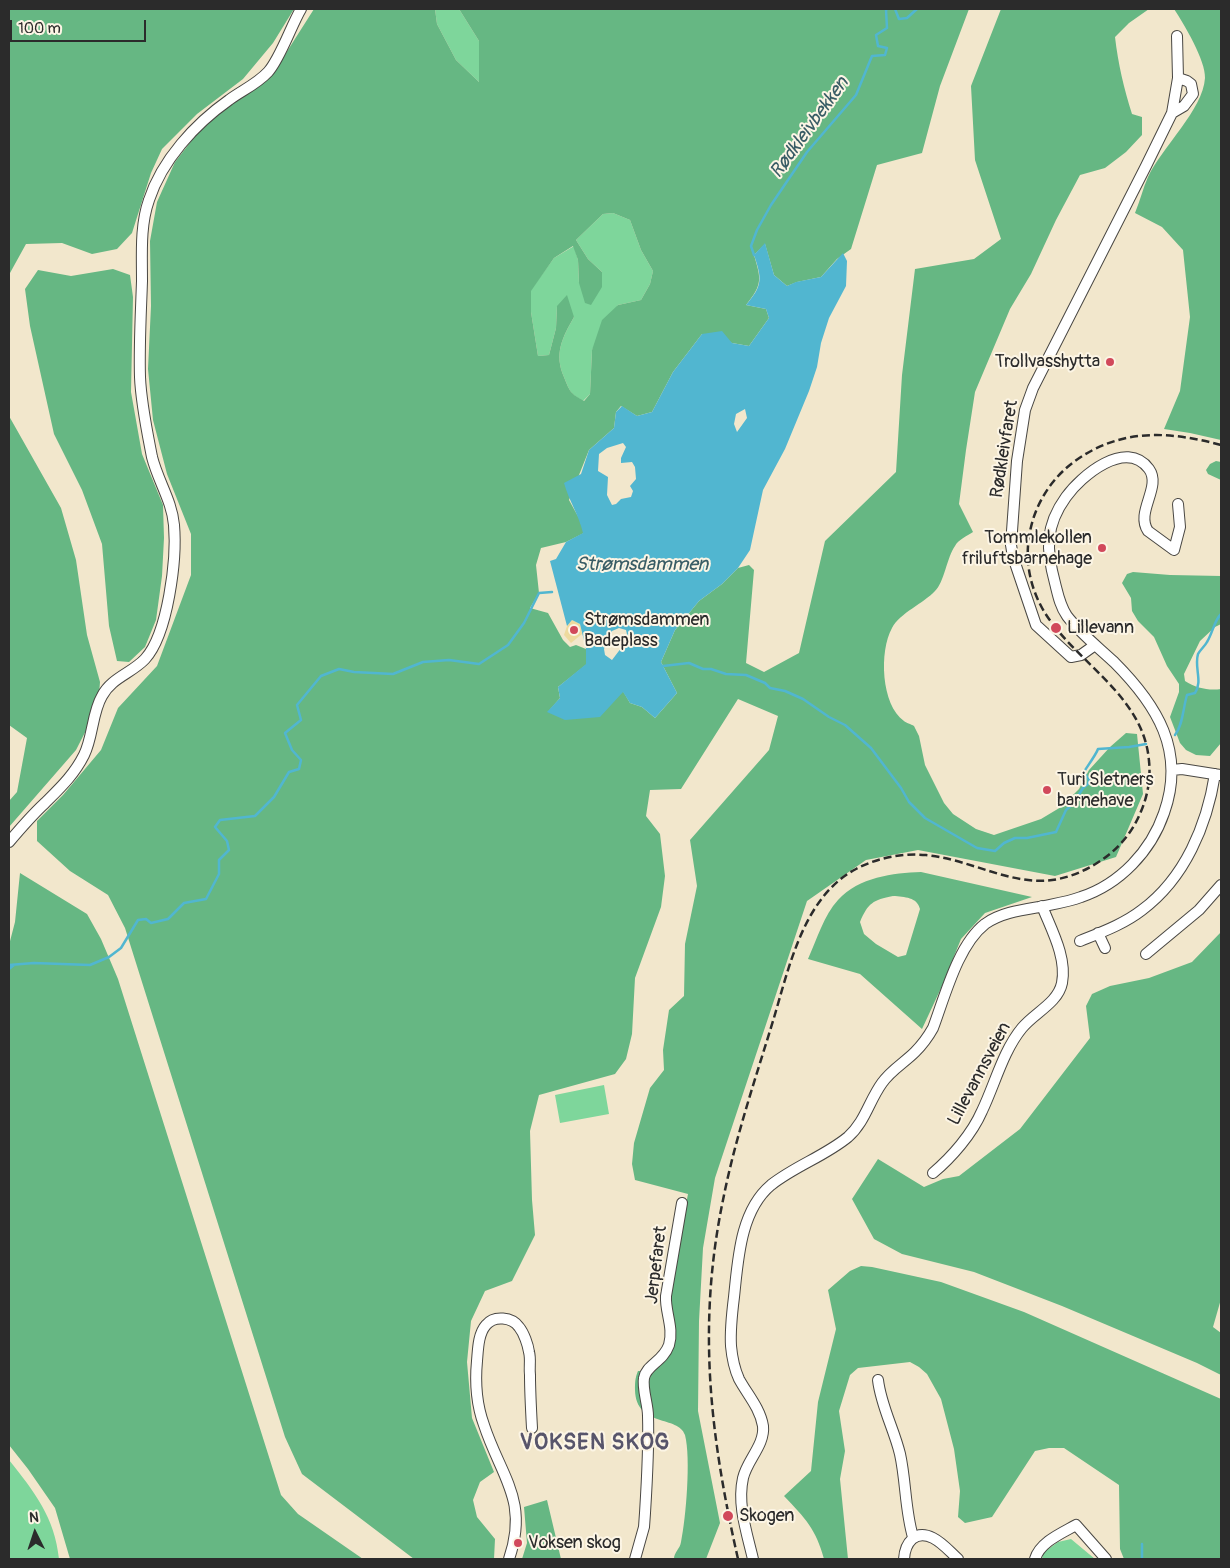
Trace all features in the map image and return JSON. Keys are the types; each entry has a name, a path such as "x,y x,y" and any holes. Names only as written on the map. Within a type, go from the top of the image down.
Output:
{"street":[{"path":"9,842 74,772 92,736 102,696 113,683 132,671 150,653 162,625 167,605 174,556 173,516 153,461 140,378 142,242 145,211 149,199 168,163 193,132 227,101 258,81 272,67 301,9"},
{"name":"Rødkleivfaret","path":"1095,645 1081,655 1070,657 1036,625 1013,557 1011,545 1013,497 1019,444 1025,410 1033,388 1172,113 1178,78 1177,36"},
{"name":"Rødkleivfaret","path":"1172,113 1184,106 1193,94 1191,84 1187,80 1178,78"},
{"path":"754,1559 744,1520 740,1494 743,1476 762,1437 763,1428 759,1411 739,1379 731,1344 731,1326 740,1248 748,1218 762,1194 771,1186 795,1169 837,1145 847,1138 859,1125 883,1081 914,1053 933,1028 963,951 977,931 992,920 1002,916 1090,894 1115,880 1134,863 1145,849 1160,823 1168,800 1172,770 1167,740 1153,709 1129,678 1064,612 1054,581 1049,552 1049,532 1056,511 1080,480 1106,462 1123,458 1136,459 1146,466 1152,475 1153,479 1144,519 1146,528 1174,550 1180,527 1178,504"},
{"path":"1080,941 1123,922 1142,910 1172,882 1183,865 1201,828 1218,774 1182,769 1172,770"},
{"path":"1146,954 1199,910 1221,885"},
{"name":"Lillevannsveien","path":"933,1173 958,1146 978,1120 1013,1042 1022,1027 1046,1006 1061,989 1063,975 1060,954 1042,906"},
{"path":"1098,933 1105,948"},
{"name":"Jerpefaret","path":"635,1559 644,1527 645,1513 648,1417 644,1377 646,1370 665,1354 670,1340 665,1302 682,1203"},
{"path":"509,1559 514,1540 516,1518 514,1501 509,1484 484,1427 476,1383 480,1336 485,1326 492,1320 500,1318 515,1323 524,1336 529,1352 532,1428"},
{"path":"878,1380 883,1403 900,1456 914,1537"},
{"path":"1035,1559 1042,1548 1052,1539 1076,1524 1106,1559"},
{"path":"904,1559 904,1550 910,1540 914,1537 925,1535 933,1538 958,1559"}],"green space":[{"path":"9,9 294,9 273,43 243,79 197,114 162,149 151,173 132,233 117,249 92,254 62,243 26,244 10,273 9,281"},
{"path":"314,9 435,9 437,24 456,60 479,82 479,41 459,9 969,9 940,86 922,153 877,165 851,249 837,259 821,277 787,286 774,275 765,244 754,255 759,281 755,292 746,305 766,309 769,318 749,346 702,334 673,372 652,412 637,416 621,406 616,412 614,428 589,450 569,500 580,520 584,533 566,542 541,548 536,565 539,593 530,608 548,613 563,640 570,647 576,645 586,649 586,665 558,687 560,698 548,712 623,691 630,703 642,707 655,718 677,693 661,662 675,630 699,601 722,584 738,568 749,565 754,570 746,663 764,672 799,653 825,541 896,472 902,375 915,269 974,259 1001,239 975,160 971,86 1001,9 1149,9 1129,23 1115,37 1126,95 1132,114 1142,117 1142,135 1126,152 1105,168 1080,175 1056,220 1031,274 1010,309 975,392 959,504 973,532 956,544 941,582 935,591 906,613 892,628 885,650 884,663 884,677 891,703 896,713 904,721 914,726 919,736 925,765 944,803 953,814 976,829 994,835 1041,819 1061,807 1079,789 1089,770 1126,733 1137,734 1143,794 1116,857 1055,876 918,850 866,860 807,901 715,1178 703,1248 699,1321 698,1411 720,1523 706,1559 674,1559 681,1542 685,1518 688,1458 685,1435 675,1425 650,1416 642,1410 637,1402 635,1390 635,1380 638,1371 650,1371 667,1355 668,1298 688,1194 635,1180 632,1164 634,1143 650,1088 664,1070 663,1050 669,1010 684,996 685,944 697,886 690,840 769,750 778,716 738,699 681,789 650,790 646,816 660,834 665,876 661,907 635,978 632,1034 626,1059 615,1074 539,1095 530,1131 535,1235 512,1281 485,1291 471,1321 467,1362 472,1418 494,1472 480,1482 473,1500 477,1517 495,1539 494,1559 414,1559 302,1474 285,1437 125,928 108,895 70,871 37,841 37,821 63,795 101,750 118,708 157,666 191,575 191,534 167,474 153,420 148,369 151,306 150,241 157,202 175,162 206,122 272,75","holes":["613,213 630,220 641,250 653,271 650,284 641,300 618,305 602,320 592,350 590,394 584,401 569,389 561,369 561,346 574,317 567,295 557,306 556,328 549,355 538,356 531,312 531,291 554,258 573,246 578,260 579,283 585,303 591,305 602,287 602,272 588,259 576,240 603,214"]},
{"path":"435,9 459,9 479,41 479,82 456,60 437,24"},
{"path":"1174,9 1221,9 1221,440 1164,429 1180,391 1190,317 1183,250 1162,227 1135,213 1154,165 1190,115 1203,90 1205,78 1202,62"},
{"path":"613,213 630,220 641,250 653,271 650,284 641,300 618,305 592,350 590,394 583,401 569,389 560,361 563,339 574,317 557,306 556,328 549,355 538,356 531,312 530,291 554,258 574,246 578,260 579,283 602,272 588,259 576,240 603,214"},
{"path":"113,269 130,275 133,297 131,392 142,454 163,505 162,576 156,620 145,647 129,662 117,661 109,626 102,544 82,490 54,434 30,326 25,289 38,270 71,276"},
{"path":"9,416 61,508 76,560 87,635 100,682 98,707 76,750 9,827 9,801 17,792 27,738 9,725"},
{"path":"1216,461 1221,462 1221,480 1208,474 1206,470 1210,464"},
{"path":"1133,572 1221,576 1221,624 1200,641 1184,674 1185,681 1194,685 1207,689 1221,689 1221,743 1210,756 1196,755 1186,750 1180,743 1170,717 1179,692 1179,684 1167,666 1154,637 1138,621 1132,611 1131,598 1122,583 1127,574"},
{"path":"921,872 1032,897 985,913 961,939 922,1029 860,974 808,959 829,913 846,892 866,881 888,875","holes":["893,896 906,897 913,900 920,909 906,955 898,957 876,944 864,934 860,922 872,903"]},
{"path":"20,873 87,914 101,939 118,979 281,1495 298,1514 363,1559 70,1559 55,1508 9,1445 9,945 15,922"},
{"path":"1221,932 1221,1299 1213,1327 1221,1333 1221,1375 1062,1306 974,1272 902,1254 874,1239 852,1199 878,1159 924,1187 943,1179 959,1176 1020,1129 1090,1038 1086,1006 1092,994 1110,986 1149,978 1192,962"},
{"path":"604,1085 609,1114 560,1123 555,1095"},
{"path":"861,1266 941,1282 1024,1312 1221,1399 1221,1559 1124,1559 1120,1549 1119,1485 1064,1448 1049,1448 1035,1451 992,1517 965,1523 958,1517 960,1491 954,1449 941,1399 927,1374 910,1362 858,1368 850,1375 839,1411 845,1451 840,1479 848,1559 824,1559 809,1524 784,1496 811,1471 818,1402 836,1329 828,1290 850,1271"},
{"path":"9,1460 42,1506 53,1531 59,1559 9,1559"},
{"path":"547,1500 561,1559 522,1559 527,1543 524,1507"},
{"path":"1071,1539 1095,1559 1042,1559 1043,1553 1058,1542"}],"sand":[{"name":"Strømsdammen Badeplass","path":"572,620 580,624 582,634 571,643 564,635 567,626"}],"water":[{"name":"Strømsdammen","path":"765,243 774,275 787,286 796,282 821,277 843,253 847,261 846,286 829,318 809,391 785,449 763,490 750,550 738,568 722,584 699,601 675,630 661,662 677,693 655,718 642,707 630,703 623,692 600,717 565,720 547,712 560,698 558,687 586,664 586,649 580,624 572,620 567,626 550,561 556,559 566,542 583,533 564,483 581,474 589,450 614,428 616,412 622,406 637,416 652,412 673,372 702,334 722,331 732,343 749,346 769,318 766,309 746,305 756,292 759,282 759,270 754,255","holes":["745,409 747,418 737,432 734,424 736,414","623,443 626,447 621,463 632,462 635,467 636,479 630,486 633,491 631,497 621,499 612,505 607,495 608,477 598,471 599,454 607,448","619,628 626,630 628,639 612,660 605,655 604,649 612,631"]}],"waterway":[{"name":"Rødkleivbekken","path":"754,255 751,246 757,230 771,205 807,152 856,95 872,56 885,55 887,48 878,46 876,35 887,28 887,9"},
{"name":"Rødkleivbekken","path":"895,9 899,19 907,18 917,9"},
{"path":"9,965 34,963 90,965 109,957 121,948 138,920 146,919 151,923 168,919 184,903 206,899 219,874 219,860 229,850 227,841 215,827 220,820 255,816 274,797 289,772 299,769 301,760 292,750 285,733 301,720 297,705 321,676 339,669 354,672 393,674 423,662 449,660 479,664 508,645 524,623 539,593 552,592"},
{"path":"1175,735 1178,731 1187,695 1195,693 1197,688 1198,654 1207,642 1221,614"},
{"path":"663,666 689,663 703,669 711,669 726,674 746,675 765,683 770,688 785,691 803,699 829,717 845,725 871,748 901,788 909,802 925,818 977,848 995,851 1004,843 1015,838 1027,838 1056,832 1066,810 1088,784 1089,780 1084,772 1098,749 1146,744"},
{"path":"9,969 14,965"},
{"path":"1142,1544 1142,1559"}],"railway":[{"path":"738,1559 728,1513 714,1424 710,1380 710,1292 715,1247 733,1155 785,979 801,936 811,915 823,897 838,881 856,869 881,859 907,855 926,855 949,859 1011,877 1031,880 1052,880 1074,875 1097,863 1121,843 1139,816 1148,789 1149,761 1145,739 1136,719 1124,701 1063,636 1042,609 1033,586 1028,563 1031,527 1037,508 1053,482 1067,467 1092,450 1110,443 1146,435 1183,437 1221,445"}],"place":[{"name":"Trollvasshytta","path":"1110,362"},
{"name":"Tommlekollen friluftsbarnehage","path":"1102,548"},
{"name":"Lillevann","path":"1056,628"},
{"name":"Strømsdammen Badeplass","path":"574,630"},
{"name":"Turi Sletners barnehave","path":"1047,790"},
{"name":"Skogen","path":"728,1516"},
{"name":"Voksen skog","path":"518,1543"}],"district":[{"name":"VOKSEN SKOG","path":"595,1443"}]}
